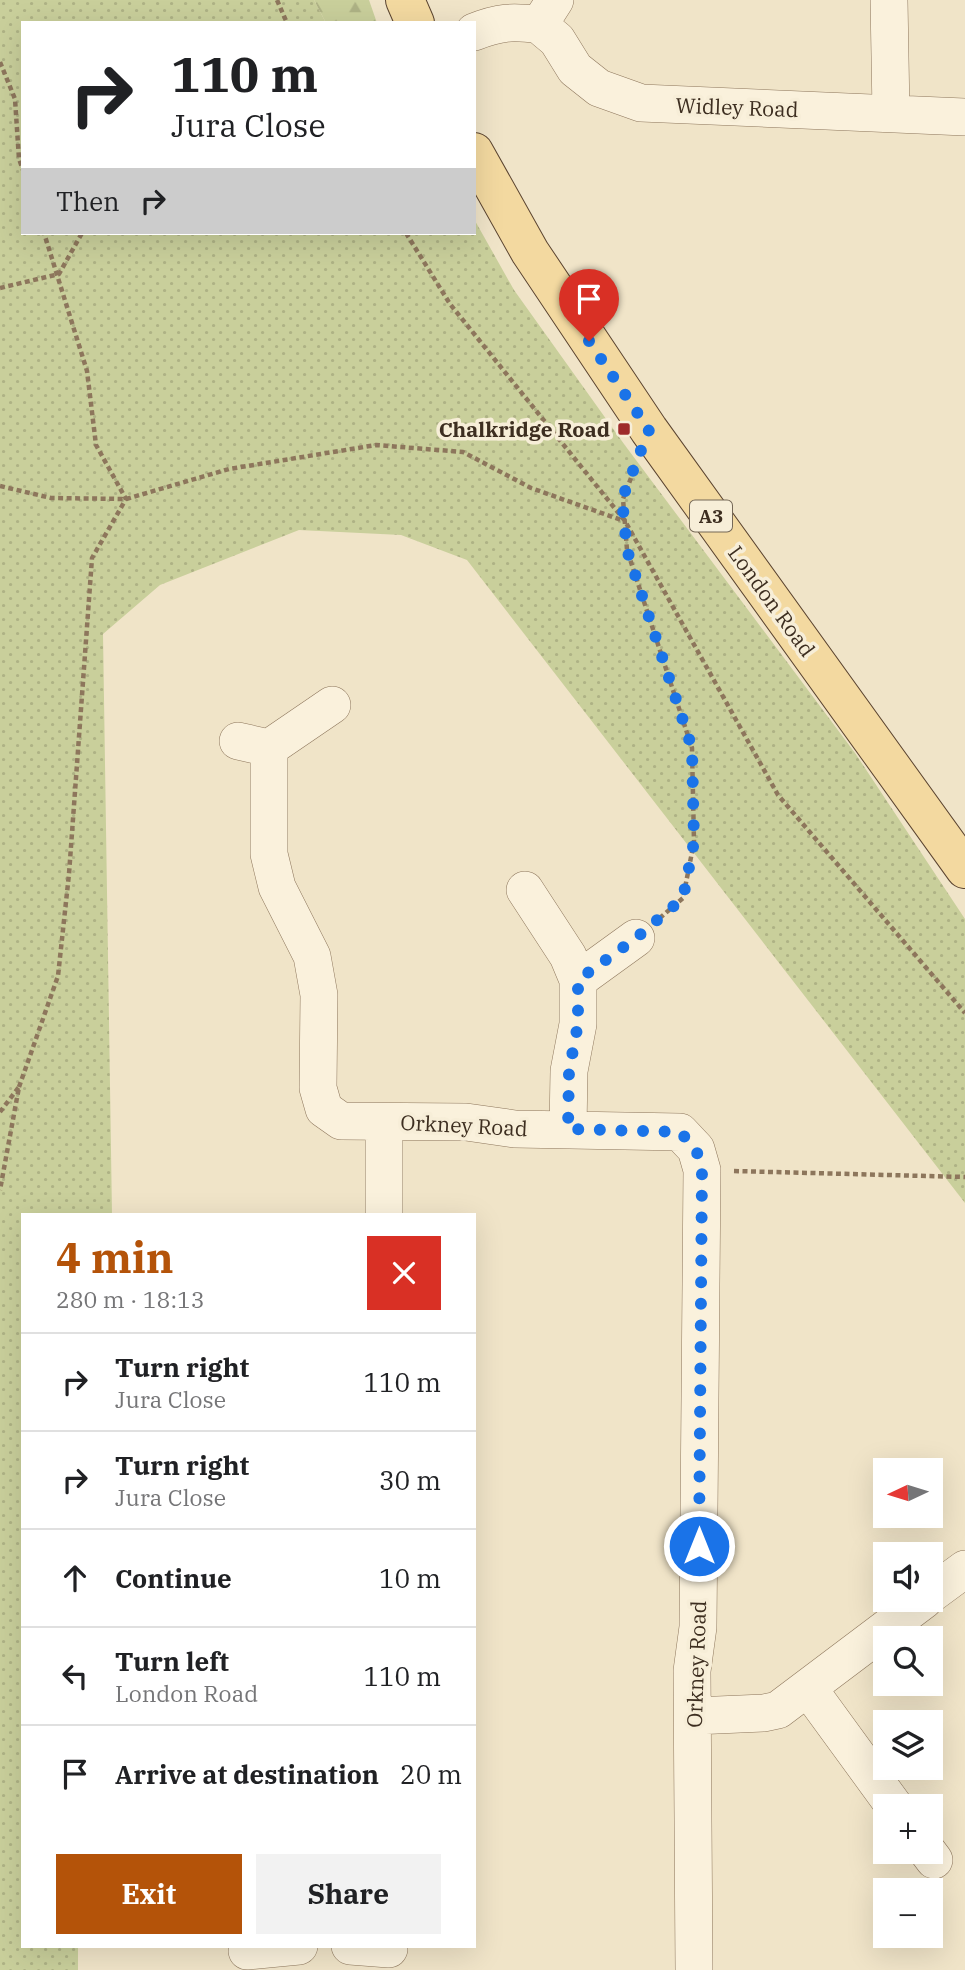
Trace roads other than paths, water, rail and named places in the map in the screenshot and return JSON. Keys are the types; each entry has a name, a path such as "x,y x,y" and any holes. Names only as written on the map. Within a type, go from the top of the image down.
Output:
{"main road":[{"path":"405,0 414,21"},
{"name":"London Road","path":"476,156 530,251 649,430 965,869"}],"street":[{"path":"889,0 891,113"},
{"path":"476,32 492,25 547,13"},
{"name":"Widley Road","path":"547,13 556,40 575,69 599,88 641,103 965,117"},
{"name":"Orkney Road","path":"332,705 253,744 269,854 277,887 312,957 319,995 318,1088 324,1110 341,1121 466,1122 515,1129 680,1132 696,1149 702,1170 698,1627 692,1671 694,1970"},
{"path":"525,890 568,956 578,980 578,1024 569,1071 568,1129"},
{"path":"578,980 636,938"},
{"path":"384,1122 384,1213"},
{"path":"943,1585 965,1569"},
{"path":"694,1716 778,1710 908,1612"},
{"path":"808,1688 885,1794"},
{"path":"247,1951 278,1948"},
{"path":"358,1948 388,1955"}],"place":[{"name":"Chalkridge Road","path":"624,429"}]}
